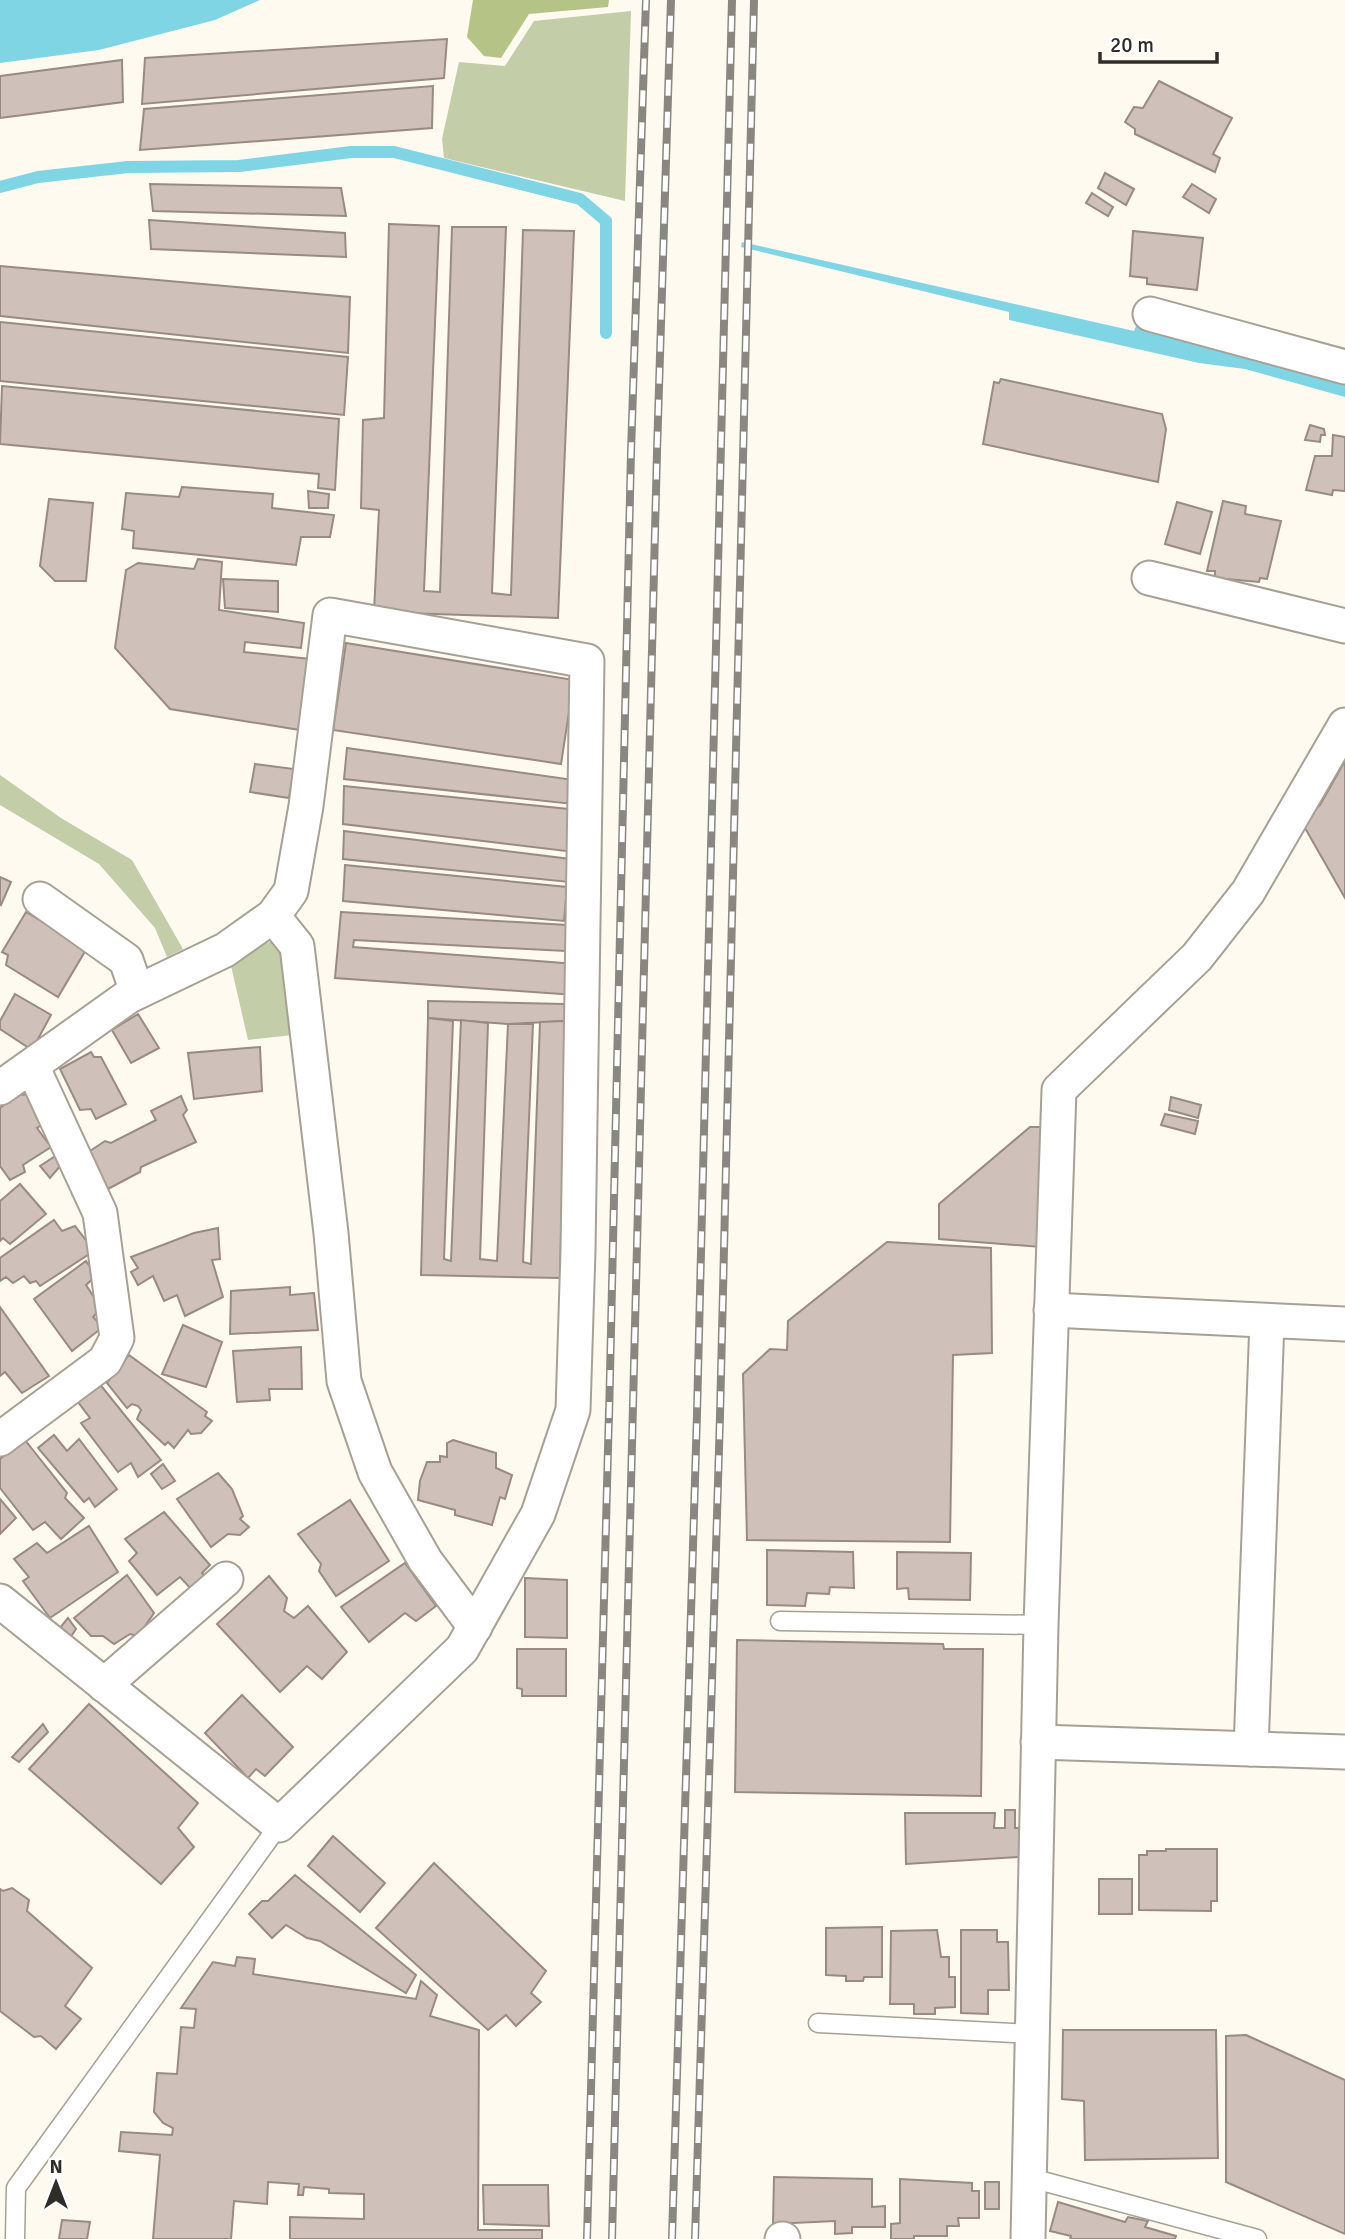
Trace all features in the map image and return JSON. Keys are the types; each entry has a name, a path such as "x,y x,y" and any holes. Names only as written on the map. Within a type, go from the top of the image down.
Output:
{"street":[{"path":"1150,314 1345,367"},
{"path":"1149,578 1345,626"},
{"path":"0,1088 137,992 225,950 273,916 291,891 306,806 330,615 587,661 573,1410 538,1514 462,1649 279,1825 0,1601"},
{"path":"1028,2239 1041,1625 1059,1090 1197,957 1248,892 1345,725"},
{"path":"40,899 126,960 137,992"},
{"path":"273,916 298,946 331,1233 344,1381 375,1472 425,1560 475,1627"},
{"path":"0,1439 105,1361 117,1338 100,1213 32,1066"},
{"path":"1051,1310 1345,1324"},
{"path":"1251,1749 1267,1321"},
{"path":"104,1685 226,1579"},
{"path":"1038,1742 1345,1752"}],"lane":[{"path":"780,1621 1041,1625"},
{"path":"15,2239 16,2188 279,1825"},
{"path":"818,2023 1032,2034"},
{"path":"1031,2178 1257,2239"}],"green space":[{"path":"473,0 609,0 608,7 529,14 501,58 484,56 467,37"},
{"path":"631,11 625,201 444,158 442,139 459,62 505,66 534,21"},
{"path":"0,775 61,818 132,860 183,949 167,957 155,928 99,864 0,805"},
{"path":"278,939 293,1035 248,1040 229,957"}],"water":[{"path":"0,0 260,0 215,20 99,50 0,63"},
{"path":"742,242 1134,331 1136,326 1345,385 1345,397 1245,369 1199,363 1009,320 1009,312 741,247"}],"building":[{"path":"447,39 444,78 142,104 145,58"},
{"path":"122,60 123,102 0,118 0,76"},
{"path":"1159,81 1232,118 1213,154 1220,158 1215,172 1135,134 1135,129 1125,122 1134,107 1143,108"},
{"path":"433,86 432,128 140,150 144,109"},
{"path":"1105,173 1134,189 1126,205 1098,188"},
{"path":"150,184 341,188 346,216 153,211"},
{"path":"1192,184 1216,199 1209,213 1183,197"},
{"path":"1092,193 1113,207 1108,216 1086,203"},
{"path":"149,220 345,233 346,257 151,249"},
{"path":"389,224 439,226 424,591 440,592 452,227 506,227 492,593 511,595 523,230 574,231 558,618 374,612 379,510 361,508 363,420 384,418"},
{"path":"1133,231 1203,238 1197,290 1147,284 1147,278 1130,276"},
{"path":"0,266 350,297 348,353 0,316"},
{"path":"0,322 348,357 344,415 0,381"},
{"path":"1001,379 1162,414 1166,429 1158,482 983,444 994,382 999,383"},
{"path":"2,386 339,419 335,490 318,488 319,474 0,444"},
{"path":"1310,425 1324,429 1325,435 1321,435 1320,442 1305,440"},
{"path":"1333,435 1345,437 1345,491 1333,490 1332,495 1306,490 1315,456 1332,456"},
{"path":"182,487 273,494 272,508 334,515 330,537 301,537 296,565 133,548 134,531 122,529 126,493 179,497"},
{"path":"308,491 329,494 328,508 309,508"},
{"path":"49,499 93,503 86,581 55,581 40,566"},
{"path":"1223,501 1246,506 1245,514 1281,521 1267,579 1260,578 1259,582 1215,578 1215,571 1207,571"},
{"path":"1177,502 1212,512 1200,554 1165,544"},
{"path":"198,559 222,562 219,610 304,623 301,648 245,642 244,652 310,659 306,731 170,709 115,648 126,570 138,563 194,569"},
{"path":"223,579 278,581 278,612 225,608"},
{"path":"346,643 574,680 561,764 333,730"},
{"path":"347,748 574,780 573,804 344,779"},
{"path":"1345,761 1345,898 1301,821 1320,805"},
{"path":"255,764 294,769 289,798 250,792"},
{"path":"344,786 578,810 574,852 343,824"},
{"path":"344,831 570,859 569,882 343,859"},
{"path":"345,865 567,887 564,921 343,901"},
{"path":"0,877 11,882 1,905 0,904"},
{"path":"26,912 87,948 58,997 6,965 8,955 2,952"},
{"path":"341,912 567,925 565,951 354,940 353,947 576,964 575,995 335,978"},
{"path":"15,994 51,1015 32,1050 0,1029 0,1021"},
{"path":"428,1001 564,1004 566,1021 508,1024 428,1018"},
{"path":"138,1014 159,1048 131,1063 112,1030"},
{"path":"428,1018 453,1021 444,1259 451,1261 461,1020 488,1023 480,1259 497,1261 508,1024 533,1024 523,1262 531,1264 540,1022 566,1021 560,1278 421,1275"},
{"path":"260,1047 262,1091 194,1099 188,1053"},
{"path":"91,1052 94,1057 101,1057 126,1104 96,1119 91,1109 80,1110 60,1069"},
{"path":"34,1094 47,1121 37,1128 51,1147 23,1165 25,1172 10,1180 0,1166 0,1108 17,1095"},
{"path":"181,1096 187,1110 183,1115 196,1142 141,1167 140,1172 104,1191 87,1153 105,1141 111,1143 156,1120 151,1111"},
{"path":"1171,1097 1201,1105 1198,1118 1169,1110"},
{"path":"1165,1114 1198,1121 1195,1134 1161,1125"},
{"path":"1030,1127 1044,1127 1041,1247 939,1239 939,1204"},
{"path":"57,1155 61,1165 50,1178 40,1166"},
{"path":"20,1184 46,1214 10,1244 3,1238 0,1241 0,1201"},
{"path":"54,1220 62,1231 75,1226 94,1251 40,1286 36,1281 30,1283 24,1276 13,1283 6,1277 0,1281 0,1258"},
{"path":"218,1228 220,1259 212,1260 223,1297 185,1316 177,1295 164,1301 153,1276 138,1285 131,1272 138,1268 131,1257 194,1233"},
{"path":"887,1242 991,1248 992,1353 953,1355 950,1542 747,1540 743,1374 770,1349 787,1350 788,1321"},
{"path":"86,1261 96,1276 86,1285 101,1308 93,1317 103,1327 72,1351 34,1299"},
{"path":"290,1287 290,1295 314,1293 318,1330 230,1334 231,1291"},
{"path":"0,1307 49,1376 22,1393 5,1372 0,1376"},
{"path":"183,1325 222,1342 206,1387 162,1374"},
{"path":"301,1347 302,1389 269,1389 270,1400 237,1402 233,1351"},
{"path":"129,1355 207,1412 205,1416 212,1421 201,1433 191,1434 188,1430 174,1448 168,1442 165,1445 137,1419 141,1410 138,1406 132,1404 127,1408 107,1383"},
{"path":"98,1382 161,1460 138,1477 131,1463 118,1472 81,1423 90,1418 78,1402"},
{"path":"54,1435 67,1451 79,1439 117,1489 95,1507 89,1498 84,1502 38,1448"},
{"path":"25,1440 67,1493 65,1498 84,1518 61,1539 45,1522 33,1530 0,1488 0,1459"},
{"path":"453,1440 496,1453 496,1468 512,1475 505,1499 500,1497 492,1525 455,1515 455,1510 418,1500 420,1481 427,1462 440,1462 440,1456 447,1457 447,1443"},
{"path":"163,1464 175,1481 162,1489 151,1474"},
{"path":"218,1473 232,1489 243,1516 240,1519 249,1527 240,1535 228,1534 211,1547 177,1499"},
{"path":"0,1499 16,1518 0,1534"},
{"path":"350,1500 389,1561 336,1596 319,1571 321,1564 298,1534"},
{"path":"164,1512 210,1565 202,1573 206,1577 191,1589 180,1577 157,1595 129,1561 137,1553 125,1539"},
{"path":"89,1526 118,1572 50,1618 23,1581 29,1577 14,1559 37,1543 47,1553"},
{"path":"767,1550 853,1552 854,1588 830,1587 829,1594 807,1593 805,1606 767,1605"},
{"path":"897,1552 971,1553 970,1600 909,1599 908,1588 897,1589"},
{"path":"405,1563 436,1606 416,1621 405,1613 369,1642 341,1607"},
{"path":"127,1575 154,1613 138,1636 130,1634 114,1644 103,1636 91,1636 74,1618"},
{"path":"269,1576 287,1598 284,1611 294,1618 308,1606 347,1652 322,1679 307,1666 280,1692 217,1624"},
{"path":"525,1578 567,1580 567,1638 525,1637"},
{"path":"68,1618 76,1629 70,1638 59,1629"},
{"path":"737,1640 943,1644 944,1649 983,1649 981,1796 735,1792"},
{"path":"517,1649 566,1649 566,1696 522,1696 522,1689 517,1688"},
{"path":"242,1695 293,1747 265,1776 256,1769 248,1778 205,1733"},
{"path":"89,1704 198,1803 178,1828 194,1847 161,1884 29,1769"},
{"path":"43,1724 48,1732 19,1762 12,1757"},
{"path":"1005,1810 1015,1810 1015,1828 1019,1828 1019,1857 906,1864 905,1813 995,1813 994,1828 1005,1828"},
{"path":"333,1836 385,1883 360,1912 308,1866"},
{"path":"1217,1849 1217,1901 1211,1901 1211,1911 1139,1910 1139,1855 1147,1855 1147,1851"},
{"path":"434,1863 546,1971 531,1993 541,2002 516,2026 506,2015 488,2030 376,1928"},
{"path":"295,1875 416,1975 406,1993 320,1941 307,1938 286,1925 272,1938 249,1914 262,1901 268,1901"},
{"path":"1099,1879 1132,1879 1132,1914 1099,1914"},
{"path":"12,1888 29,1900 27,1911 92,1968 65,2006 81,2019 56,2049 41,2036 34,2037 0,2011 0,1889 3,1891"},
{"path":"882,1927 882,1977 846,1981 846,1976 826,1975 826,1928"},
{"path":"937,1930 941,1957 949,1957 949,1977 955,1977 955,2007 935,2008 935,2014 914,2014 914,2004 890,2004 891,1931"},
{"path":"961,1930 997,1930 997,1942 1008,1942 1009,1990 988,1990 988,2014 961,2013"},
{"path":"237,1957 255,1959 253,1974 416,1999 421,1981 437,1995 430,2016 479,2030 478,2230 542,2230 542,2239 290,2239 290,2217 364,2219 364,2194 329,2193 329,2189 304,2187 303,2195 298,2195 299,2184 268,2182 267,2204 234,2201 231,2239 153,2239 160,2155 119,2151 121,2132 172,2135 173,2128 163,2123 154,2112 157,2073 177,2074 181,2027 194,2028 196,2009 181,2008 213,1962 235,1966"},
{"path":"1063,2030 1216,2030 1218,2158 1085,2160 1084,2101 1062,2099"},
{"path":"1246,2035 1345,2080 1345,2234 1226,2182 1226,2036"},
{"path":"774,2177 872,2179 872,2207 885,2206 885,2227 852,2227 852,2233 835,2234 835,2221 773,2224"},
{"path":"900,2179 972,2183 972,2191 979,2191 979,2218 958,2218 959,2226 947,2226 947,2236 891,2239 891,2224 900,2223"},
{"path":"985,2182 999,2182 999,2209 985,2209"},
{"path":"483,2185 548,2185 549,2226 484,2224"},
{"path":"1058,2202 1125,2222 1128,2217 1148,2221 1145,2227 1176,2236 1175,2239 1070,2239 1071,2236 1050,2231"},
{"path":"62,2220 90,2222 87,2239 59,2239"}],"waterway":[{"path":"0,187 38,177 128,167 239,166 351,152 394,152 580,199 606,221 606,333"}],"railway":[{"path":"609,1418 631,452 646,0"},
{"path":"612,2239 671,0"},
{"path":"672,2239 697,1414 732,0"},
{"path":"695,2239 720,1416 754,0"},
{"path":"587,2239 609,1411"}]}
